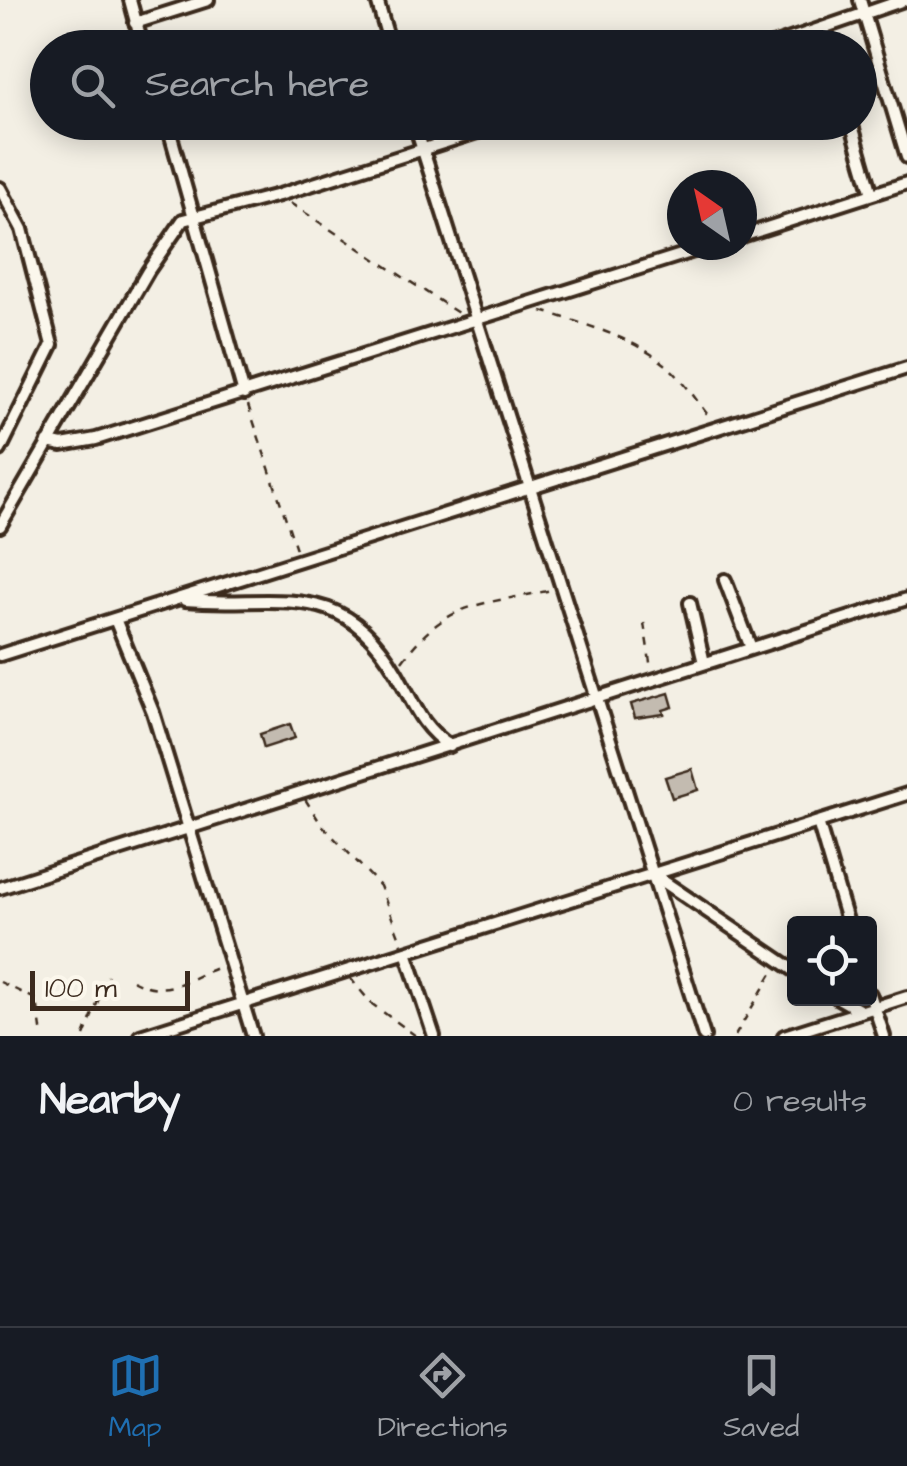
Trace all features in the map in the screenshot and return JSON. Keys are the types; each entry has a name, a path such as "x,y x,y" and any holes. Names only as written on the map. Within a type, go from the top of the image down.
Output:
{"street":[{"path":"130,0 137,30"},
{"path":"135,23 208,0"},
{"path":"377,0 386,30"},
{"path":"860,0 869,30"},
{"path":"823,30 904,0"},
{"path":"877,57 907,157"},
{"path":"174,140 244,394"},
{"path":"420,140 704,1036"},
{"path":"0,526 172,231 193,216 278,195 449,140"},
{"path":"856,140 872,194"},
{"path":"757,231 907,184"},
{"path":"0,188 22,228 52,345 0,450"},
{"path":"48,442 62,446 96,439 667,260"},
{"path":"0,655 907,368"},
{"path":"725,580 750,648"},
{"path":"0,888 907,599"},
{"path":"176,600 289,600 337,611 364,628 395,670 422,724 450,746"},
{"path":"690,604 704,663"},
{"path":"114,619 152,712 253,1036"},
{"path":"140,1036 907,794"},
{"path":"818,822 846,916"},
{"path":"653,874 787,966"},
{"path":"406,952 434,1036"},
{"path":"784,1036 907,997"},
{"path":"851,1006 861,1012"},
{"path":"874,1008 884,1036"}],"path":[{"path":"278,195 423,294 475,321"},
{"path":"536,301 546,314 596,328 666,364 718,428"},
{"path":"244,394 300,560"},
{"path":"395,670 422,638 473,603 562,588"},
{"path":"644,624 649,680"},
{"path":"302,794 321,824 380,886 406,952"},
{"path":"735,1036 780,961"},
{"path":"132,980 155,989 184,986 231,964"},
{"path":"344,972 372,1004 416,1036"},
{"path":"84,1036 108,976"},
{"path":"0,982 37,1000 42,1036"}],"building":[{"path":"669,693 673,707 663,710 664,714 635,718 631,704"},
{"path":"290,724 295,738 264,748 260,734"},
{"path":"692,769 698,790 672,798 665,777"}]}
